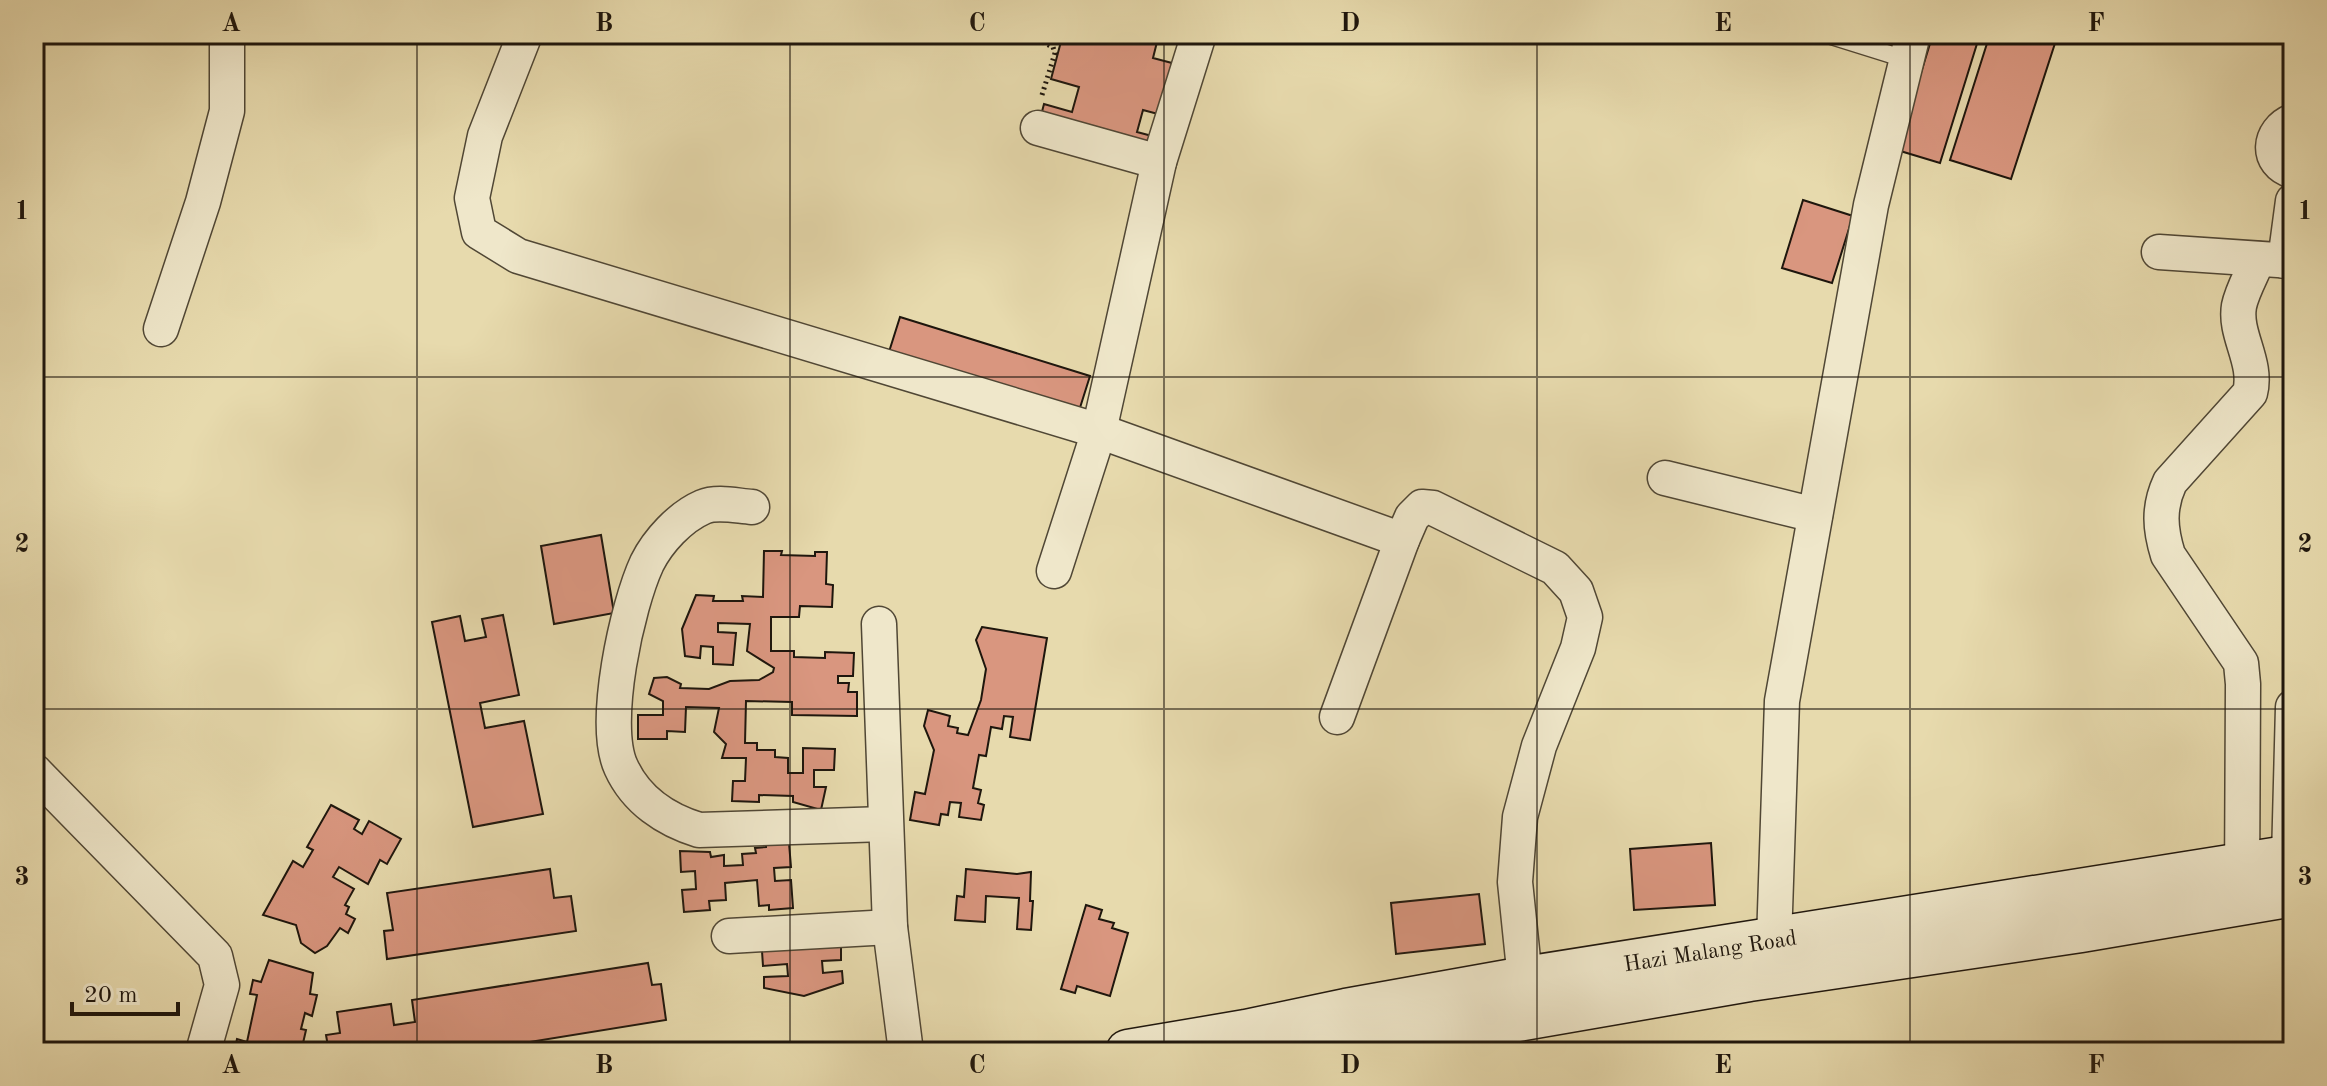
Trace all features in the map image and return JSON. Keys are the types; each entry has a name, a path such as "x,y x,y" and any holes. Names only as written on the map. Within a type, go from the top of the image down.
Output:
{"main road":[{"name":"Hazi Malang Road","path":"1128,1052 1525,979 2081,930 2292,869"},
{"name":"Hazi Malang Road","path":"1327,1052 1776,958"}],"street":[{"path":"161,329 203,202 227,111 227,34"},
{"path":"525,34 485,136 472,198 479,232 518,256 1099,431 1402,540"},
{"path":"1054,571 1099,431 1159,162 1199,34"},
{"path":"1776,958 1782,701 1871,205 1909,47"},
{"path":"2293,121 2279,129 2272,143 2281,166 2293,171"},
{"path":"1038,128 1159,162"},
{"path":"2241,884 2241,663 2168,555 2160,514 2170,482 2250,393 2252,365 2239,306 2279,260 2293,201"},
{"path":"2159,252 2279,260"},
{"path":"1665,478 1815,515"},
{"path":"752,507 704,506 669,532 648,562 626,629 617,684 613,739 621,766 638,794 659,812 678,824 699,830 724,832 885,824"},
{"path":"1337,717 1402,540 1412,517 1422,507 1433,508 1555,568 1576,591 1585,617 1578,648 1539,746 1520,817 1515,882 1525,979"},
{"path":"879,624 890,927 906,1052"},
{"path":"2292,869 2293,707"},
{"path":"34,771 215,956 222,985 203,1052"},
{"path":"729,936 890,927"}],"lane":[{"path":"1825,34 1909,47"}],"path":[{"path":"1038,128 1033,124 1055,53 1053,47 1044,43 1046,34"}],"building":[{"path":"1063,34 1159,34 1153,58 1172,63 1158,114 1143,110 1137,132 1152,136 1147,153 1039,123 1044,104 1072,112 1079,87 1051,79"},
{"path":"1933,34 1980,34 1940,163 1897,150"},
{"path":"1990,34 2058,34 2011,179 1950,160"},
{"path":"1803,200 1853,216 1832,283 1782,268"},
{"path":"900,317 1090,376 1078,414 888,355"},
{"path":"601,535 614,613 554,624 541,546"},
{"path":"764,551 815,556 815,552 827,552 826,584 833,585 832,607 800,606 799,617 771,617 771,651 794,651 794,657 825,658 825,652 854,653 853,676 838,676 838,683 849,683 848,692 857,692 857,716 792,715 792,702 746,701 745,743 757,743 757,750 775,750 775,757 788,758 788,773 803,773 803,748 835,749 834,770 814,770 814,787 826,787 821,810 793,802 793,796 759,795 759,802 732,801 733,781 745,781 746,758 722,758 726,744 714,732 719,708 686,707 685,732 667,731 667,739 638,739 638,715 663,715 663,701 649,694 654,678 667,677 681,684 680,688 709,689 730,681 759,680 773,672 774,668 747,651 750,624 718,623 718,632 736,633 733,665 713,664 713,647 701,646 700,658 685,656 682,629 696,595 714,596 713,601 743,601 742,596 763,597"},
{"path":"503,615 519,695 480,703 485,728 524,721 543,814 473,827 432,622 460,616 465,641 486,637 482,619"},
{"path":"982,627 1047,638 1030,740 1010,737 1013,717 1004,716 1002,729 991,727 986,756 979,755 973,788 981,790 978,803 984,805 981,820 959,817 961,803 950,802 948,815 941,814 939,825 910,820 915,792 925,794 934,750 924,726 928,710 950,716 948,726 958,728 957,733 968,735 981,700 986,669 976,640"},
{"path":"331,805 359,820 354,829 362,834 369,821 401,839 387,864 380,860 368,884 339,867 333,877 354,889 345,905 349,907 346,914 355,919 348,933 340,928 327,946 315,953 301,943 296,925 263,915 293,861 303,867 313,850 307,847"},
{"path":"789,843 791,867 774,868 775,881 791,880 793,908 769,910 769,905 759,906 757,880 725,883 726,900 709,901 710,910 684,912 682,890 696,889 695,871 681,872 680,851 710,852 711,857 724,855 724,866 743,865 742,854 756,853 755,848 766,847 766,844"},
{"path":"1711,843 1715,905 1634,910 1630,849"},
{"path":"550,869 554,898 571,896 576,931 387,959 384,931 393,930 387,893"},
{"path":"966,869 1017,874 1031,872 1031,930 1017,929 1019,898 986,896 985,922 955,920 957,896 964,897"},
{"path":"1479,894 1485,944 1396,954 1391,903"},
{"path":"1086,905 1102,910 1099,919 1114,923 1112,928 1128,933 1110,996 1077,986 1075,993 1061,989"},
{"path":"800,941 841,947 841,960 822,961 823,973 842,971 843,983 804,996 764,988 764,977 788,976 787,964 763,966 762,951"},
{"path":"269,960 313,973 310,994 317,995 312,1016 305,1013 301,1029 306,1030 301,1052 234,1052 237,1039 247,1042 257,995 250,994 253,980 261,982"},
{"path":"648,963 652,985 661,984 666,1020 467,1052 329,1052 326,1035 340,1033 337,1012 391,1004 394,1025 415,1022 412,1000"}]}
